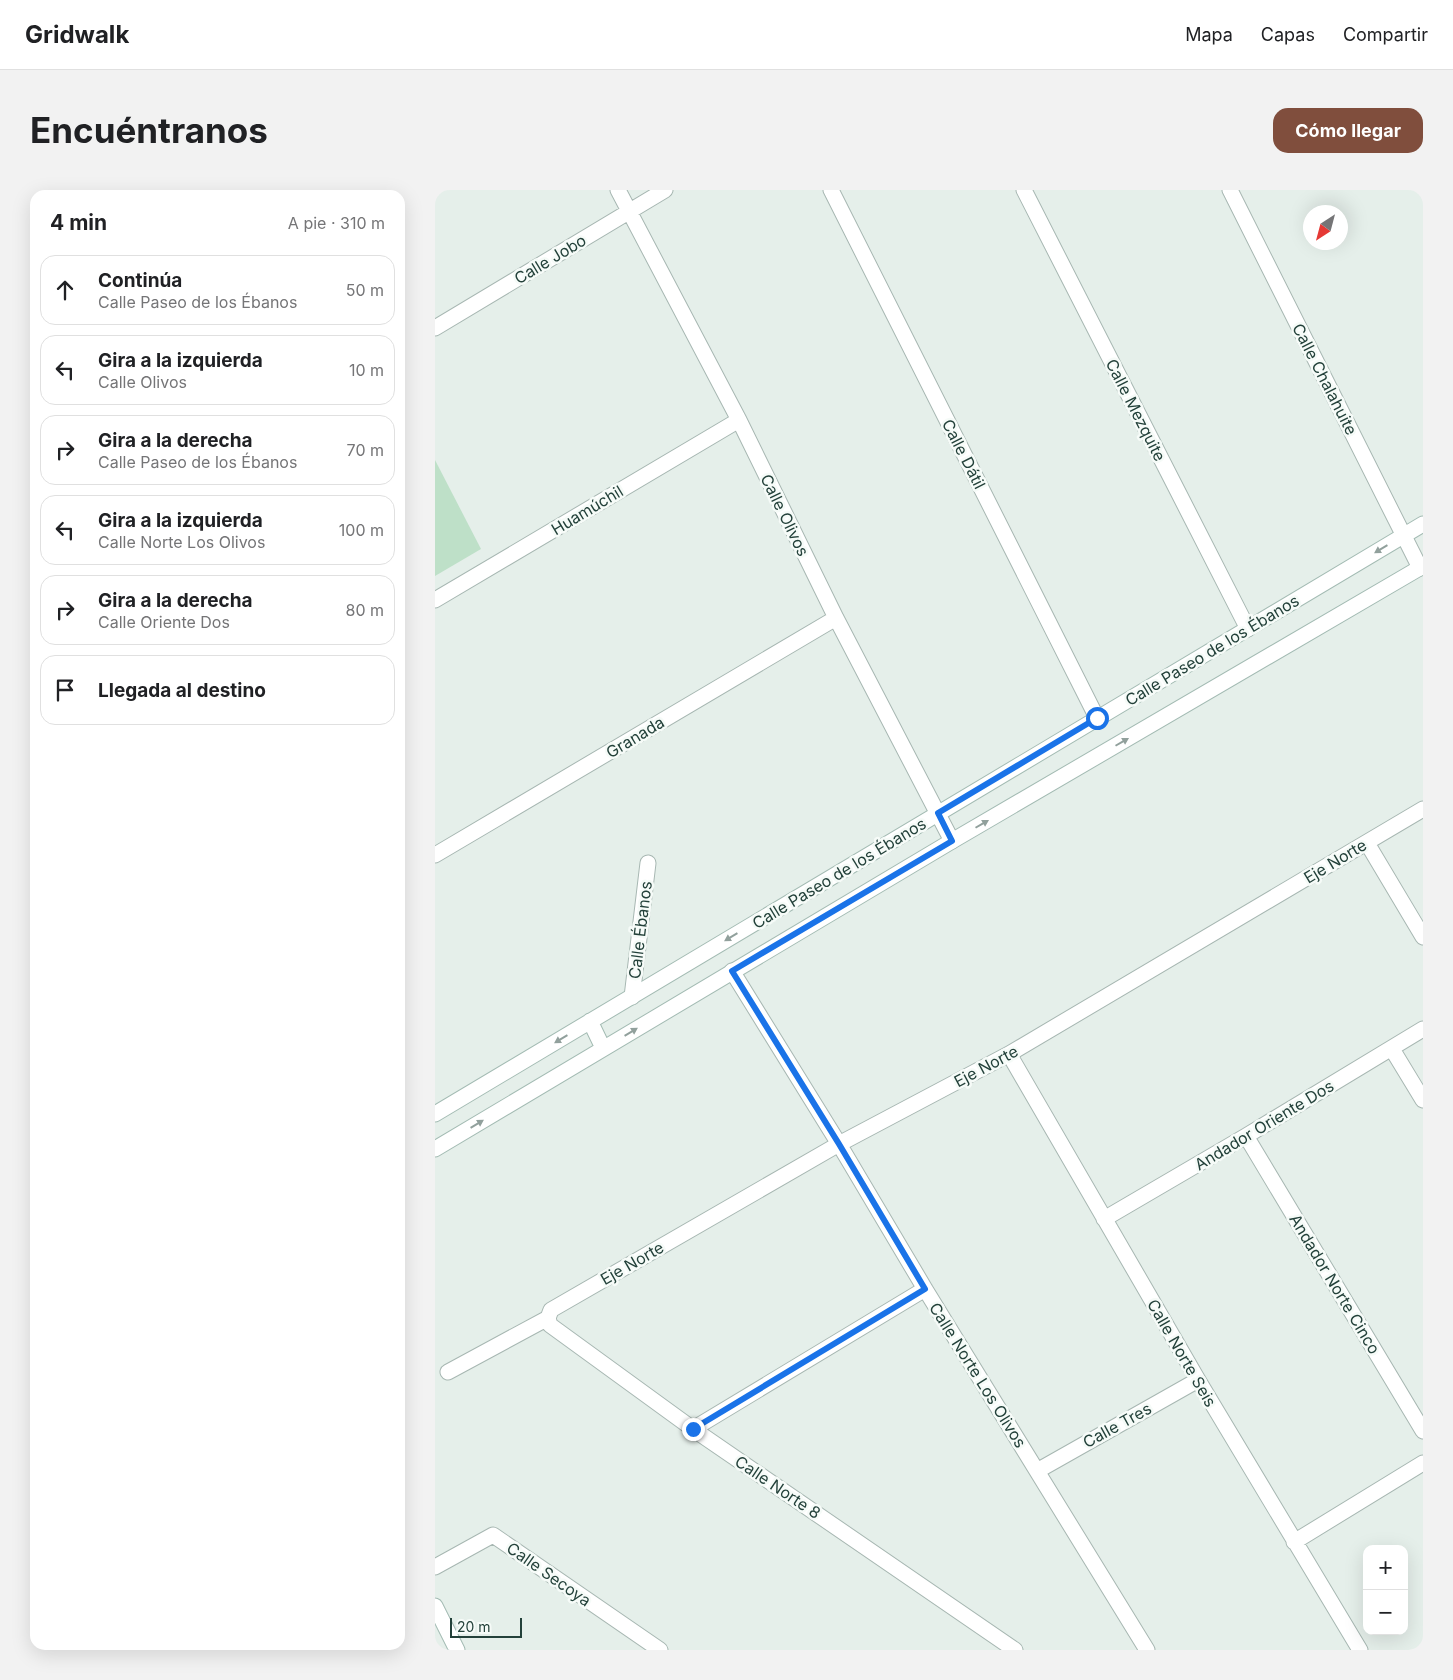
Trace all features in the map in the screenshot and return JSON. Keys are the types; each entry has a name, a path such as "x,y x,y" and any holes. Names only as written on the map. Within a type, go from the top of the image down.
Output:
{"street":[{"name":"Calle Olivos","path":"618,190 739,420 836,618 952,841"},
{"name":"Calle Jobo","path":"435,328 665,190"},
{"name":"Calle Dátil","path":"831,190 1097,718"},
{"name":"Calle Mezquite","path":"1024,190 1248,629"},
{"name":"Calle Chalahuite","path":"1230,190 1403,536 1421,567"},
{"name":"Huamúchil","path":"435,600 739,420"},
{"name":"Calle Paseo de los Ébanos","path":"435,1114 1423,524"},
{"name":"Calle Paseo de los Ébanos","path":"435,1149 952,841 1421,567"},
{"name":"Granada","path":"435,855 836,618"},
{"name":"Eje Norte","path":"448,1372 547,1318 551,1310 839,1144 1009,1054 1423,810"},
{"path":"1367,843 1423,937"},
{"name":"Calle Ébanos","path":"631,996 648,863"},
{"name":"Calle Norte Los Olivos","path":"732,971 1147,1650"},
{"path":"590,1022 603,1048"},
{"name":"Andador Oriente Dos","path":"1104,1219 1423,1029"},
{"path":"1392,1049 1423,1100"},
{"name":"Calle Norte Seis","path":"1009,1054 1198,1380 1360,1650"},
{"name":"Andador Norte Cinco","path":"1246,1136 1423,1431"},
{"path":"693,1429 925,1289"},
{"name":"Calle Norte 8","path":"547,1318 551,1325 693,1429 1015,1650"},
{"name":"Calle Tres","path":"1037,1471 1198,1380"},
{"path":"1294,1542 1423,1463"},
{"name":"Calle Secoya","path":"435,1568 493,1535 660,1650"},
{"path":"435,1606 457,1650"}],"green space":[{"path":"435,460 481,549 435,576"}],"route":[{"path":"693,1429 925,1289 839,1144 732,971 952,841 938,813 1097,718"}]}
